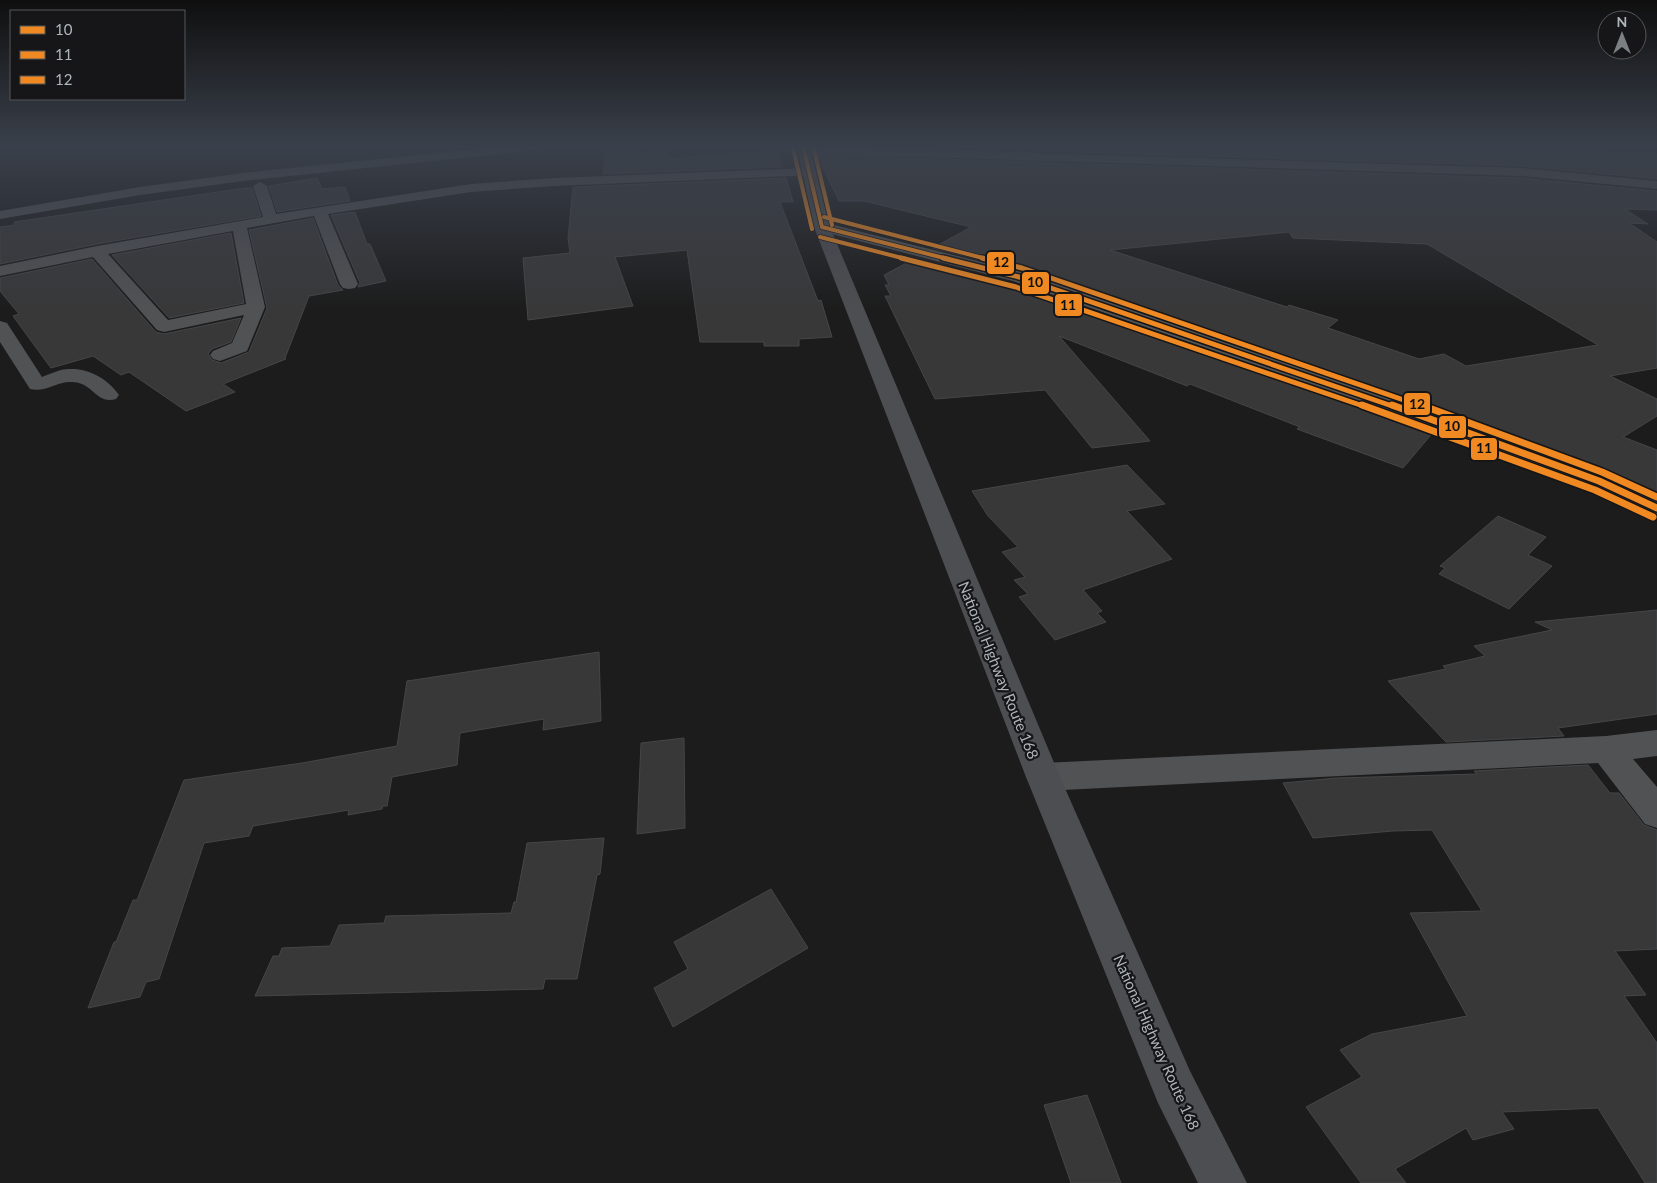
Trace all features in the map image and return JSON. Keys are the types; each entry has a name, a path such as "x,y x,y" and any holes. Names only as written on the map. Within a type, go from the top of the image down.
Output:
{"highway":[{"name":"National Highway Route 168","path":"816,201 822,227 1043,778 1174,1087 1223,1183"}],"street":[{"path":"0,204 18,201"},
{"path":"0,215 80,201"},
{"path":"264,201 270,220"},
{"path":"0,271 239,225 388,201"},
{"path":"319,211 349,284"},
{"path":"220,355 240,347 256,307 239,225"},
{"path":"822,227 1019,277 1437,421 1599,481 1657,508"},
{"path":"97,251 164,326 256,307"},
{"path":"0,327 37,385 69,375 92,379 109,395"},
{"path":"1043,778 1606,749 1657,743"},
{"path":"1606,749 1657,813"}],"building":[{"path":"155,201 256,201 261,216 97,244 0,264 0,227 15,225 14,222"},
{"path":"274,201 349,201 277,212"},
{"path":"572,201 793,201 780,202 818,301 821,300 832,337 799,339 799,346 764,346 764,342 700,342 687,250 615,257 633,306 528,320 523,258 570,253 568,238"},
{"path":"865,201 1657,201 1657,210 1625,209 1648,224 1629,223 1657,242 1657,368 1610,376 1657,399 1657,416 1623,437 1657,450 1657,492 1477,425 1026,271 933,248 971,227","holes":["1289,232 1293,238 1427,244 1598,345 1466,366 1444,354 1419,359 1328,328 1338,320 1289,305 1287,307 1110,250"]},
{"path":"355,212 367,244 370,244 386,281 358,287 360,283 331,215"},
{"path":"313,218 338,285 343,290 309,296 286,359 223,384 235,392 186,411 129,372 121,375 93,356 51,368 13,316 19,314 0,291 0,278 92,259 156,332 164,334 241,318 231,342 212,349 208,354 212,360 221,363 249,352 267,308 249,230"},
{"path":"231,233 244,303 169,318 112,255"},
{"path":"916,258 1012,283 1435,430 1403,468 1297,429 1300,427 1190,384 1187,386 1059,336 1150,441 1092,448 1045,390 935,399 885,296 891,296 885,285 889,285 884,275"},
{"path":"1127,465 1165,504 1127,511 1172,559 1083,590 1102,611 1097,613 1106,622 1055,640 1019,597 1028,594 1014,580 1025,577 1002,552 1018,547 988,516 972,491"},
{"path":"1498,516 1546,537 1528,555 1552,566 1509,609 1439,574 1445,568 1440,566"},
{"path":"1657,610 1657,714 1558,728 1564,736 1446,742 1388,681 1446,669 1443,666 1485,656 1474,646 1552,630 1535,622"},
{"path":"599,652 601,721 543,730 544,719 460,733 457,765 392,777 387,806 383,806 382,809 348,815 349,810 253,826 249,836 204,843 159,979 146,982 140,997 88,1008 133,900 137,900 184,780 302,763 397,746 407,681"},
{"path":"684,738 685,828 637,834 641,743"},
{"path":"1588,765 1610,793 1619,793 1644,825 1657,830 1657,949 1615,951 1646,995 1624,996 1657,1043 1657,1183 1645,1183 1598,1108 1502,1112 1514,1129 1473,1140 1466,1128 1395,1169 1406,1183 1361,1183 1306,1107 1362,1077 1340,1050 1372,1034 1467,1016 1410,913 1482,911 1432,830 1393,831 1313,838 1283,783 1336,778 1477,774 1474,771"},
{"path":"604,838 600,874 597,875 577,979 545,979 543,989 255,996 273,956 279,956 282,948 330,946 339,925 384,923 386,916 511,913 514,902 516,902 527,843"},
{"path":"771,889 808,948 673,1027 654,988 688,969 674,942"},
{"path":"1087,1095 1121,1183 1071,1183 1044,1105"}],"transit line":[{"name":"11","path":"805,201 812,229"},
{"name":"10","path":"816,201 822,227"},
{"name":"12","path":"826,201 832,225"},
{"name":"12","path":"824,217 1022,268 1440,412 1602,472 1657,497"},
{"name":"10","path":"822,227 1019,277 1437,421 1599,481 1657,508"},
{"name":"11","path":"820,237 1016,287 1434,430 1595,490 1653,517"}]}
